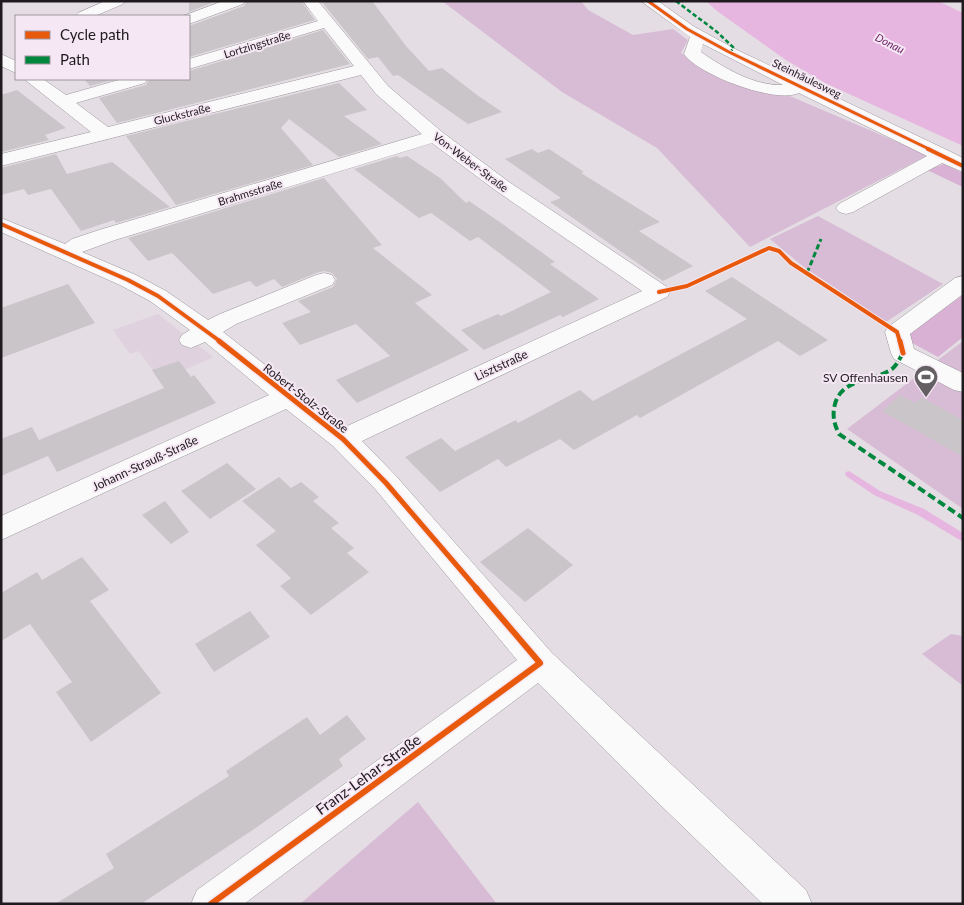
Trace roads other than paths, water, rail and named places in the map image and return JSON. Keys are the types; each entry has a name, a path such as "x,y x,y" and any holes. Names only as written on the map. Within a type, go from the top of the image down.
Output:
{"street":[{"path":"85,15 118,1"},
{"path":"190,19 238,1"},
{"name":"Von-Weber-Straße","path":"310,1 363,69 382,90 435,136 502,186 659,292"},
{"name":"Steinhäulesweg","path":"648,1 672,20 729,52 963,166"},
{"name":"Lortzingstraße","path":"190,64 326,23"},
{"path":"4,53 15,67"},
{"name":"Gluckstraße","path":"1,160 363,69"},
{"path":"35,80 104,133"},
{"path":"62,102 136,80"},
{"name":"Brahmsstraße","path":"67,252 80,244 107,235 435,136"},
{"path":"846,208 942,156"},
{"name":"Robert-Stolz-Straße","path":"1,224 67,252 158,296 199,335 288,397 343,439 386,483 540,663 661,781 792,904"},
{"path":"199,335 228,320 324,280"},
{"path":"963,283 897,332 903,353 963,384"},
{"name":"Lisztstraße","path":"343,439 659,292"},
{"name":"Johann-Strauß-Straße","path":"1,530 44,505 288,397"},
{"name":"Franz-Lehar-Straße","path":"211,904 540,663"}],"water":[{"name":"Donau","path":"706,1 938,1 963,13 963,146 825,83 786,60 717,11"}],"waterway":[{"path":"849,474 877,493 921,512 963,538"}],"place":[{"name":"SV Offenhausen","path":"926,398"}]}
